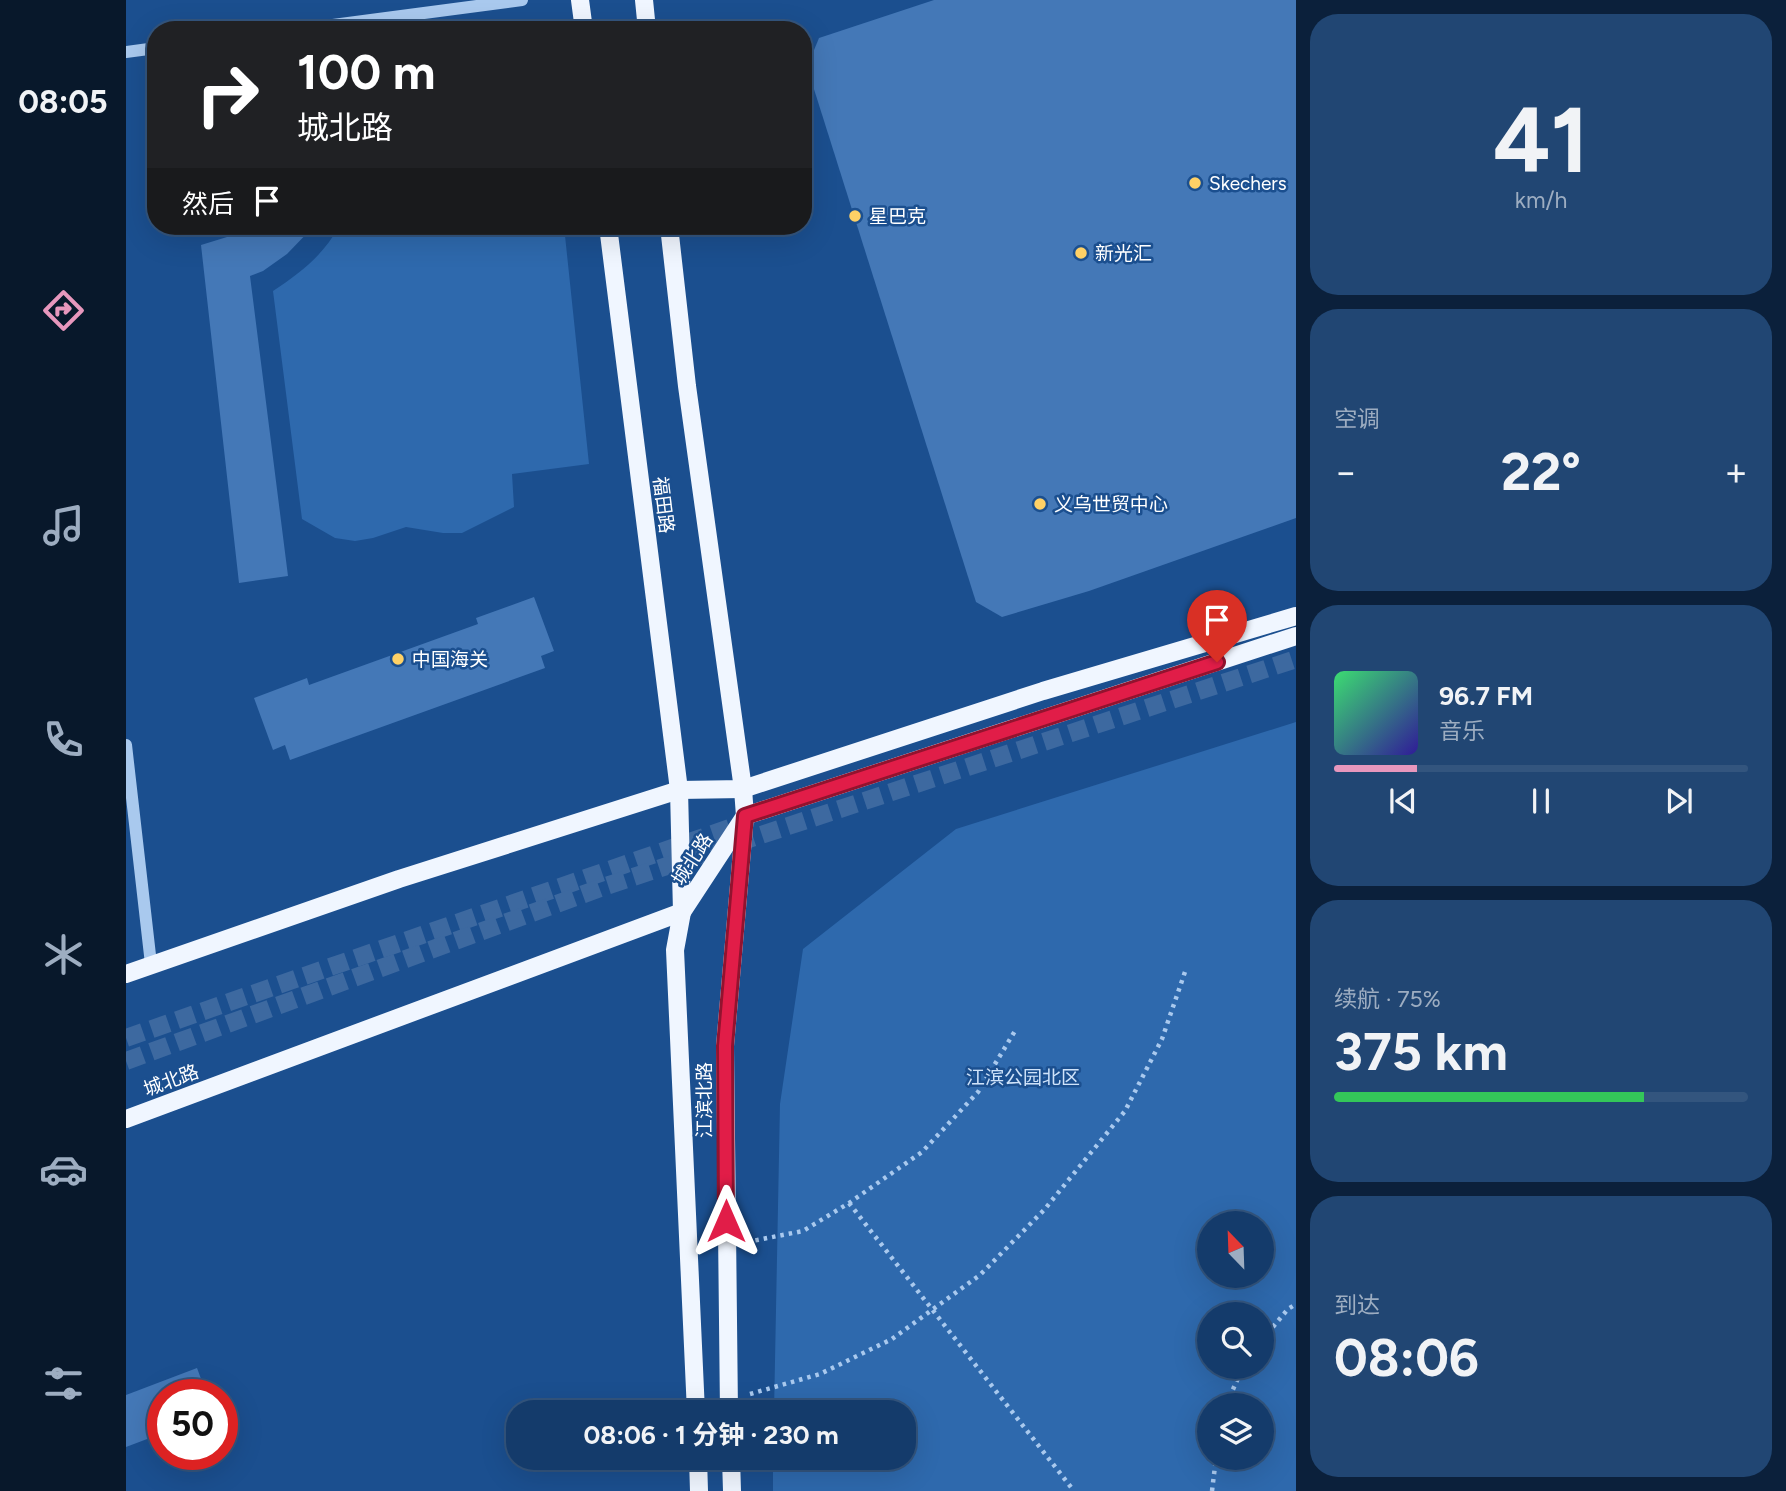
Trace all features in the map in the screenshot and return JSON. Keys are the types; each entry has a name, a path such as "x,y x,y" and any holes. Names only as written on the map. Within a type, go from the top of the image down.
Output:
{"main road":[{"path":"580,0 583,21"},
{"path":"644,0 647,21"},
{"name":"福田路","path":"609,235 679,790"},
{"name":"福田路","path":"670,235 689,399 743,789"},
{"path":"126,974 399,879 679,790 743,789 1043,691 1296,616"},
{"path":"745,816 1296,636"},
{"name":"江滨北路","path":"729,1400 725,1046 745,816 743,789"},
{"name":"江滨北路","path":"679,790 682,912 676,950 695,1400"},
{"name":"城北路","path":"126,1119 682,912 745,816"},
{"path":"698,1470 699,1491"},
{"path":"731,1470 732,1491"}],"street":[{"path":"363,21 522,0"},
{"path":"126,52 147,49"},
{"path":"126,745 151,964"}],"path":[{"path":"746,1400 820,1374 892,1339 980,1275 1044,1210 1125,1111 1162,1039 1186,969"},
{"path":"726,1245 803,1231 849,1203 922,1152 978,1093 1014,1031"},
{"path":"849,1203 1074,1491"},
{"path":"1274,1325 1287,1309 1296,1304"},
{"path":"1212,1491 1215,1470"}],"green space":[{"path":"565,235 589,464 512,474 514,507 462,533 406,527 355,541 335,538 302,519 273,291 310,263 333,237"},
{"name":"江滨公园北区","path":"1296,722 1296,1491 773,1491 773,1470 916,1470 916,1400 774,1400 780,1104 803,949 956,829"}],"building":[{"name":"新光汇","path":"934,0 1296,0 1296,518 1089,591 1002,617 976,602 812,83 812,55 819,38"},
{"path":"305,235 287,254 263,271 250,276 288,576 239,583 201,245 227,237"},
{"path":"534,597 554,651 541,656 545,668 290,760 285,745 273,750 254,698 307,678 309,685 478,624 476,618"},
{"path":"197,1368 201,1379 168,1379"},
{"path":"147,1387 147,1439 126,1447 126,1395"}],"tunnel":[{"path":"126,1061 606,886 1296,659"},
{"path":"126,1038 747,822"}],"place":[{"name":"Skechers","path":"1195,183"},
{"name":"星巴克","path":"855,216"},
{"name":"新光汇","path":"1081,253"},
{"name":"义乌世贸中心","path":"1040,504"},
{"name":"中国海关","path":"398,659"}],"route":[{"path":"726,1221 725,1046 745,816 1217,662"}]}
